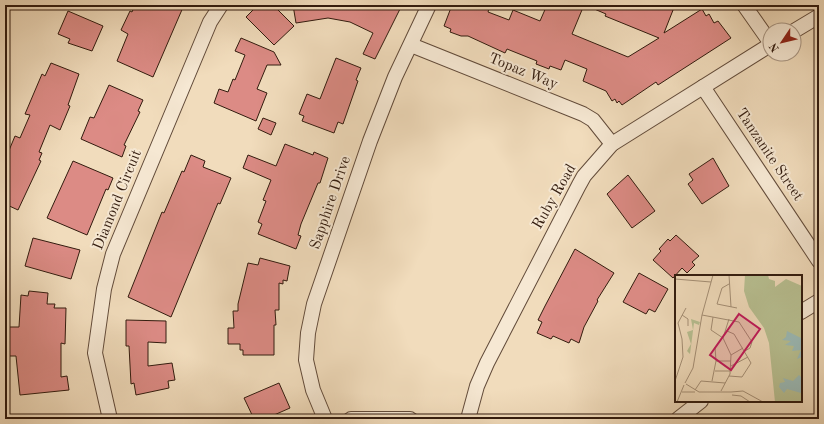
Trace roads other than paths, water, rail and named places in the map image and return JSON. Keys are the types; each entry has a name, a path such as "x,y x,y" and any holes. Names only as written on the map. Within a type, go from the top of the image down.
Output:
{"street":[{"name":"Diamond Circuit","path":"110,419 95,353 104,289 113,254 210,22 221,5"},
{"name":"Sapphire Drive","path":"325,419 313,390 306,360 308,333 314,304 370,140 395,77 429,5"},
{"path":"744,5 762,32"},
{"path":"802,26 819,16"},
{"name":"Topaz Way","path":"411,45 583,114 593,120 612,144"},
{"name":"Ruby Road","path":"468,419 487,363 584,176 612,144 762,49"},
{"name":"Tanzanite Street","path":"703,87 819,261"},
{"path":"802,311 819,301"},
{"path":"678,419 700,402"},
{"path":"351,419 410,419"}]}
